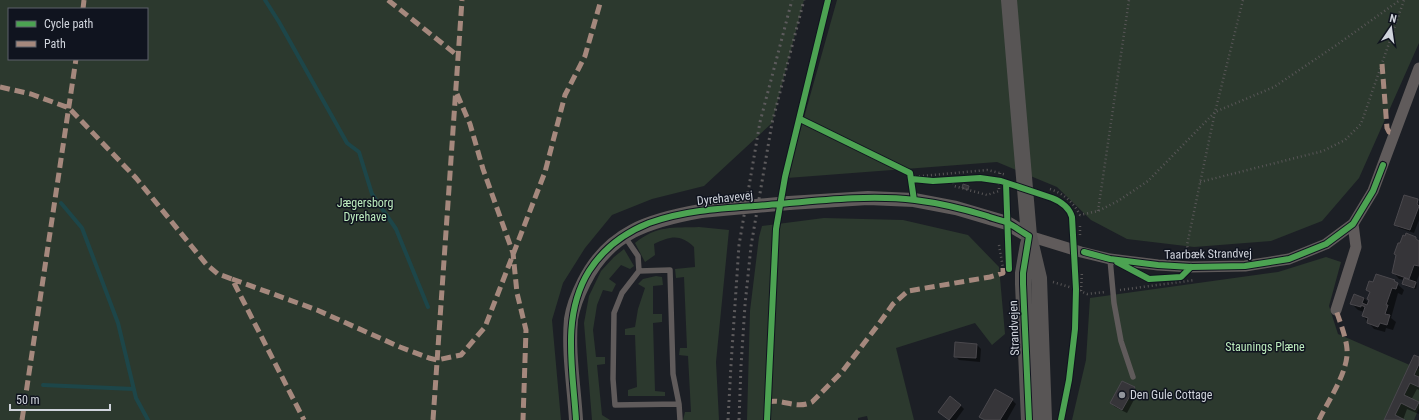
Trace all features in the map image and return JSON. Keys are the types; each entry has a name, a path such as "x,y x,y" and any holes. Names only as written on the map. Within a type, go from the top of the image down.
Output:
{"main road":[{"name":"Strandvejen","path":"1009,0 1029,236 1039,278 1044,420"},
{"name":"Strandvejen","path":"1029,236 1023,273 1029,420"}],"street":[{"name":"Taarbæk Strandvej","path":"1029,236 1110,259 1158,266 1191,267 1245,266 1289,259 1326,244 1353,224 1373,191 1419,68"},
{"name":"Dyrehavevej","path":"576,420 570,344 571,319 576,296 589,271 604,251 624,235 647,224 667,217 701,211 868,198 914,200 951,206 1007,223 1029,236"},
{"path":"1336,310 1356,247 1353,224"}],"lane":[{"path":"624,235 638,256 639,271 622,294 614,313 613,371 615,405 679,404"},
{"path":"1110,259 1113,291 1121,341 1133,377"},
{"path":"639,271 670,270 673,374 679,404 680,420"}],"path":[{"path":"1098,211 1129,0"},
{"path":"1157,278 1181,277 1191,267 1187,245 1215,112 1243,0"},
{"path":"1050,189 1065,197 1077,208 1080,215 1098,211 1118,201 1148,181 1215,112 1274,87 1400,0"},
{"path":"1200,182 1323,151 1345,140 1361,124 1404,0"},
{"path":"911,176 952,174 987,170 1006,175"},
{"path":"1000,173 1000,178"},
{"path":"911,176 933,181 980,178"},
{"path":"911,176 914,200"},
{"path":"993,180 1006,183"},
{"path":"953,183 954,186 987,195 999,191 999,184"},
{"path":"1060,201 1066,206 1071,214"},
{"path":"1080,226 1080,235"},
{"path":"999,245 1006,268"},
{"path":"1006,268 1008,255"},
{"path":"1078,292 1082,271"},
{"path":"1075,276 1078,292"},
{"path":"1052,282 1087,294 1199,280"}],"green space":[{"name":"Jægersborg Dyrehave","path":"0,0 804,0 772,123 704,186 652,199 612,215 585,248 563,283 552,320 561,420 0,420"},
{"path":"837,0 1419,0 1419,43 1359,178 1322,221 1271,241 1194,247 1127,239 1091,220 1057,187 997,162 787,178"},
{"path":"824,218 903,220 968,235 999,267 1005,334 992,345 975,323 896,348 914,420 868,420 867,416 858,418 858,420 747,420 750,311 759,237 762,226"},
{"path":"699,227 729,230 716,362 719,420 683,420 685,412 691,412 688,356 679,355 680,348 687,348 684,277 676,278 675,269 695,267 694,247 680,238 665,239 654,244 655,255 645,262 635,243 643,237 658,230"},
{"path":"624,249 634,266 630,269 621,265 609,279 616,284 612,292 603,290 597,305 593,330 596,357 605,357 605,364 597,365 602,415 610,420 592,420 584,323 589,296 601,271"},
{"name":"Staunings Plæne","path":"1326,257 1341,262 1329,306 1338,334 1419,369 1419,408 1414,420 1072,420 1086,360 1090,298 1278,272"},
{"path":"656,276 662,277 663,285 653,286 653,314 662,314 662,322 653,323 655,391 665,392 665,396 628,396 628,390 637,387 635,335 625,335 625,329 635,327 638,309 645,288 638,284 643,279"}],"building":[{"path":"963,184 969,186 968,190 962,188"},
{"path":"1404,195 1418,199 1417,204 1419,206 1410,230 1394,225"},
{"path":"1406,233 1416,237 1419,241 1419,266 1414,265 1409,279 1392,273 1396,255 1394,254 1398,243 1400,243 1403,235 1405,236"},
{"path":"1376,274 1395,280 1394,281 1398,283 1396,289 1392,288 1386,305 1388,305 1385,314 1390,315 1387,325 1380,323 1378,327 1367,323 1368,318 1362,316 1365,307 1350,304 1354,294 1364,298 1362,303 1367,305 1369,300 1367,299 1370,292 1366,290 1369,281 1373,282"},
{"path":"1404,278 1416,282 1414,288 1402,284"},
{"path":"955,342 977,344 976,358 954,357"},
{"path":"1414,355 1419,357 1419,364 1414,375 1419,377 1419,387 1410,383 1404,395 1419,402 1415,410 1401,403 1395,415 1405,420 1384,420"},
{"name":"Den Gule Cottage","path":"1122,381 1135,387 1122,410 1110,403"},
{"path":"995,389 1013,399 1000,420 985,420 979,417"},
{"path":"950,396 961,405 949,420 938,412"}],"waterway":[{"path":"265,0 279,22 347,143 359,152 372,194 396,229 428,307"},
{"path":"61,203 82,228 118,323 136,398 148,420"},
{"path":"43,385 134,389"}],"railway":[{"path":"728,420 739,245 760,122 792,0"},
{"path":"739,420 745,305 751,246 772,123 804,0"}],"marked path":[{"path":"83,8 84,0"},
{"path":"388,0 458,56"},
{"path":"433,420 462,0"},
{"path":"232,279 317,310 400,347 429,358 437,360 461,355 485,327 545,172 565,95 585,56 601,0"},
{"path":"22,420 76,60"},
{"path":"1382,64 1387,128 1389,132 1395,133"},
{"path":"0,87 31,94 69,108 136,178 206,264 218,274 232,279 304,420"},
{"path":"457,94 470,124 483,169 513,253 517,293 526,330 523,420"},
{"path":"767,402 778,401 800,405 812,402 842,372 893,304 908,291 990,277 1003,273 1003,268"},
{"path":"1319,420 1337,386 1347,358 1347,349 1343,330 1336,310"}],"cycle path":[{"path":"767,420 776,229 785,177 828,0"},
{"path":"800,119 910,173 914,200"},
{"path":"1084,252 1110,259 1158,265 1191,267 1245,266 1289,259 1326,244 1353,224 1373,191 1383,165"},
{"path":"912,179 933,181 980,178 1001,181 1052,198 1065,205 1069,210 1072,217 1076,289 1075,329 1069,380 1061,420"},
{"path":"1006,183 1009,269"},
{"path":"576,420 571,363 572,325 575,306 580,288 589,271 615,242 649,223 663,218 693,212 723,208 860,198 897,198 915,200 978,213 1006,222 1029,236 1023,273 1029,420"},
{"path":"1117,262 1149,279 1181,277 1191,267"}],"place":[{"name":"Den Gule Cottage","path":"1122,395"}]}
